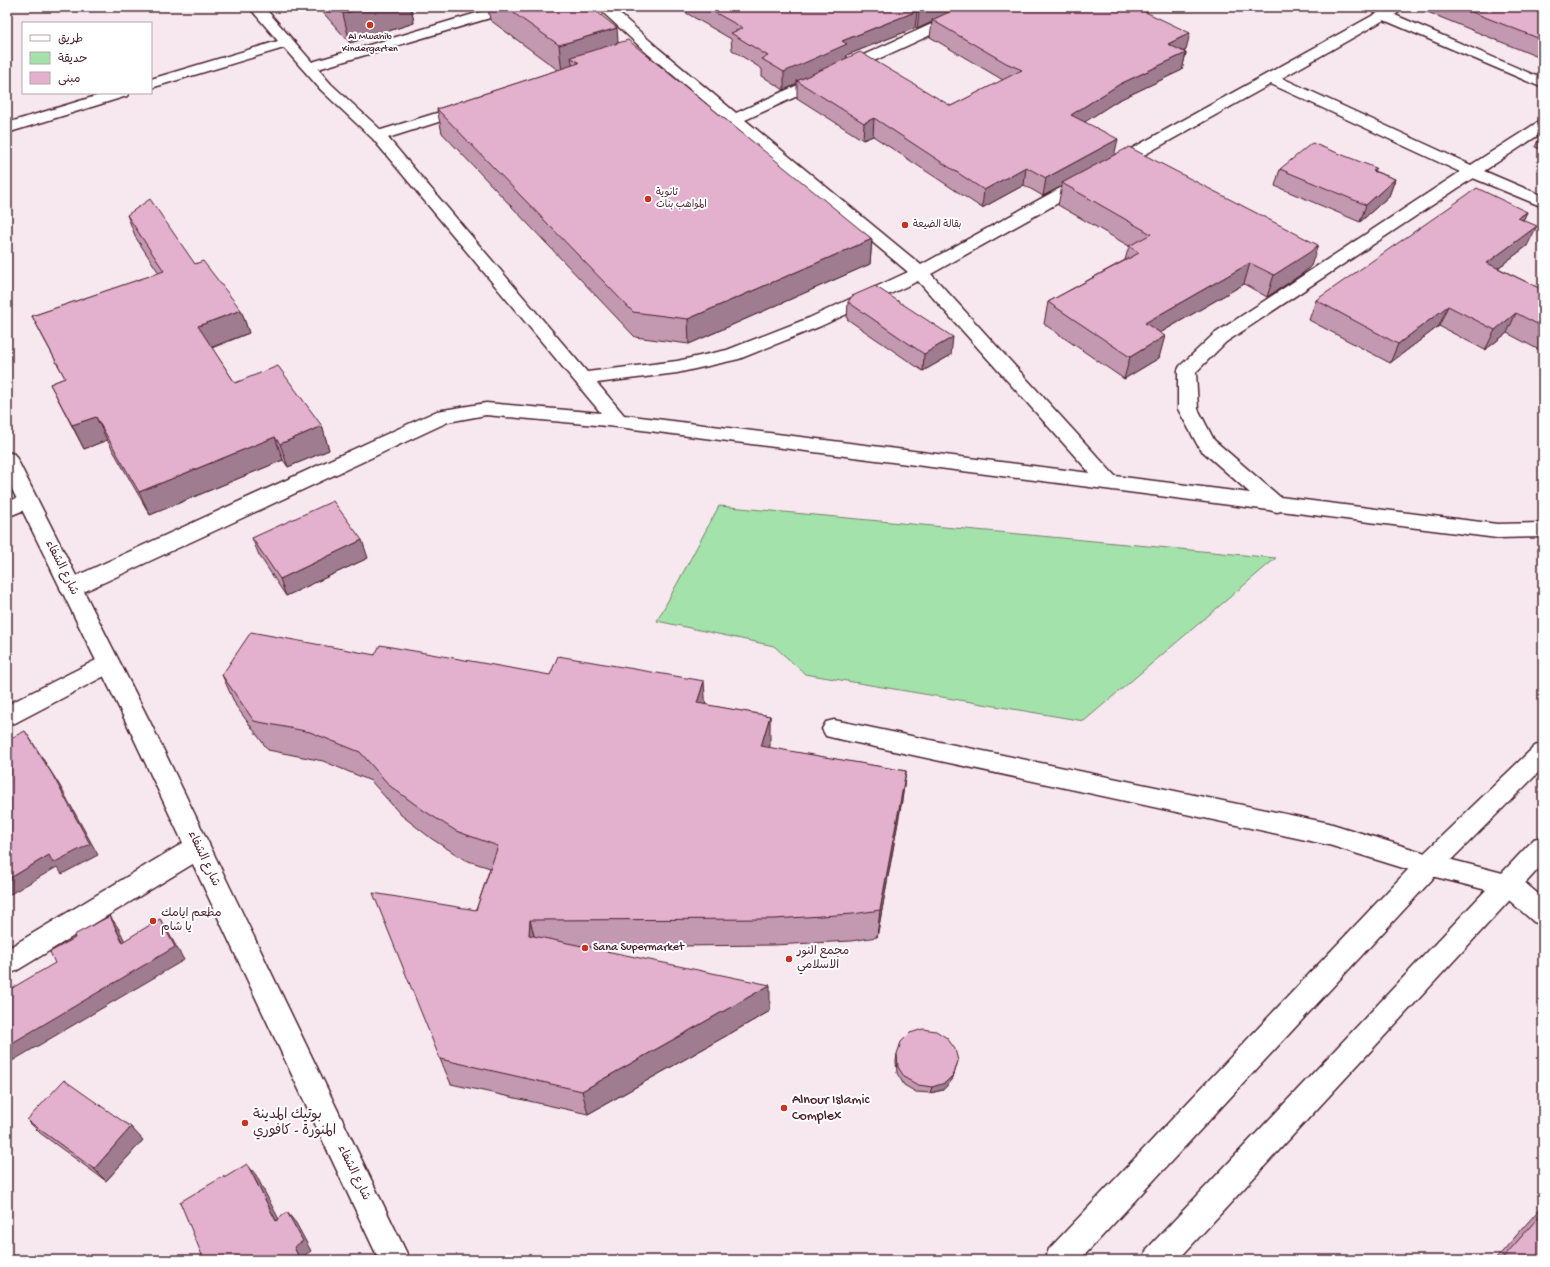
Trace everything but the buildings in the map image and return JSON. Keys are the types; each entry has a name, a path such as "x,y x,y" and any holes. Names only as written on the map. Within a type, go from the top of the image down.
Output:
{"street":[{"path":"256,7 326,87 378,136 618,421"},
{"path":"309,67 512,7"},
{"path":"604,7 653,51 920,273 1110,483"},
{"path":"735,119 980,7"},
{"path":"582,379 677,367 732,355 815,322 920,273 1398,7"},
{"path":"1384,15 1543,84"},
{"path":"152,84 287,43"},
{"path":"638,56 653,51"},
{"path":"1271,78 1472,172 1543,202"},
{"path":"7,128 119,94"},
{"path":"378,136 485,103"},
{"path":"1277,504 1207,444 1188,409 1187,370 1220,338 1543,125"},
{"path":"71,588 444,416 486,409 618,421 1497,531 1543,530"},
{"name":"شارع الشفاء","path":"7,459 17,505 71,588 140,726 395,1260"},
{"path":"7,716 108,664"},
{"path":"834,729 1329,834 1429,865 1509,885 1543,914"},
{"path":"1060,1260 1429,865 1543,753"},
{"path":"1158,1260 1543,847"},
{"path":"7,963 197,848"}],"green space":[{"path":"719,506 1276,558 1084,721 805,674 774,646 657,621"}],"place":[{"name":"Al Mwahib Kindergarten","path":"370,25"},
{"name":"ثانوية المواهب بنات","path":"648,199"},
{"name":"بقالة الضيعة","path":"905,225"},
{"name":"مطعم ايامك يا شام","path":"153,921"},
{"name":"Sana Supermarket","path":"585,948"},
{"name":"مجمع النور الاسلامي","path":"789,959"},
{"name":"Alnour Islamic Complex","path":"784,1108"},
{"name":"بوتيك المدينة المنورة - كافوري","path":"245,1123"}]}
